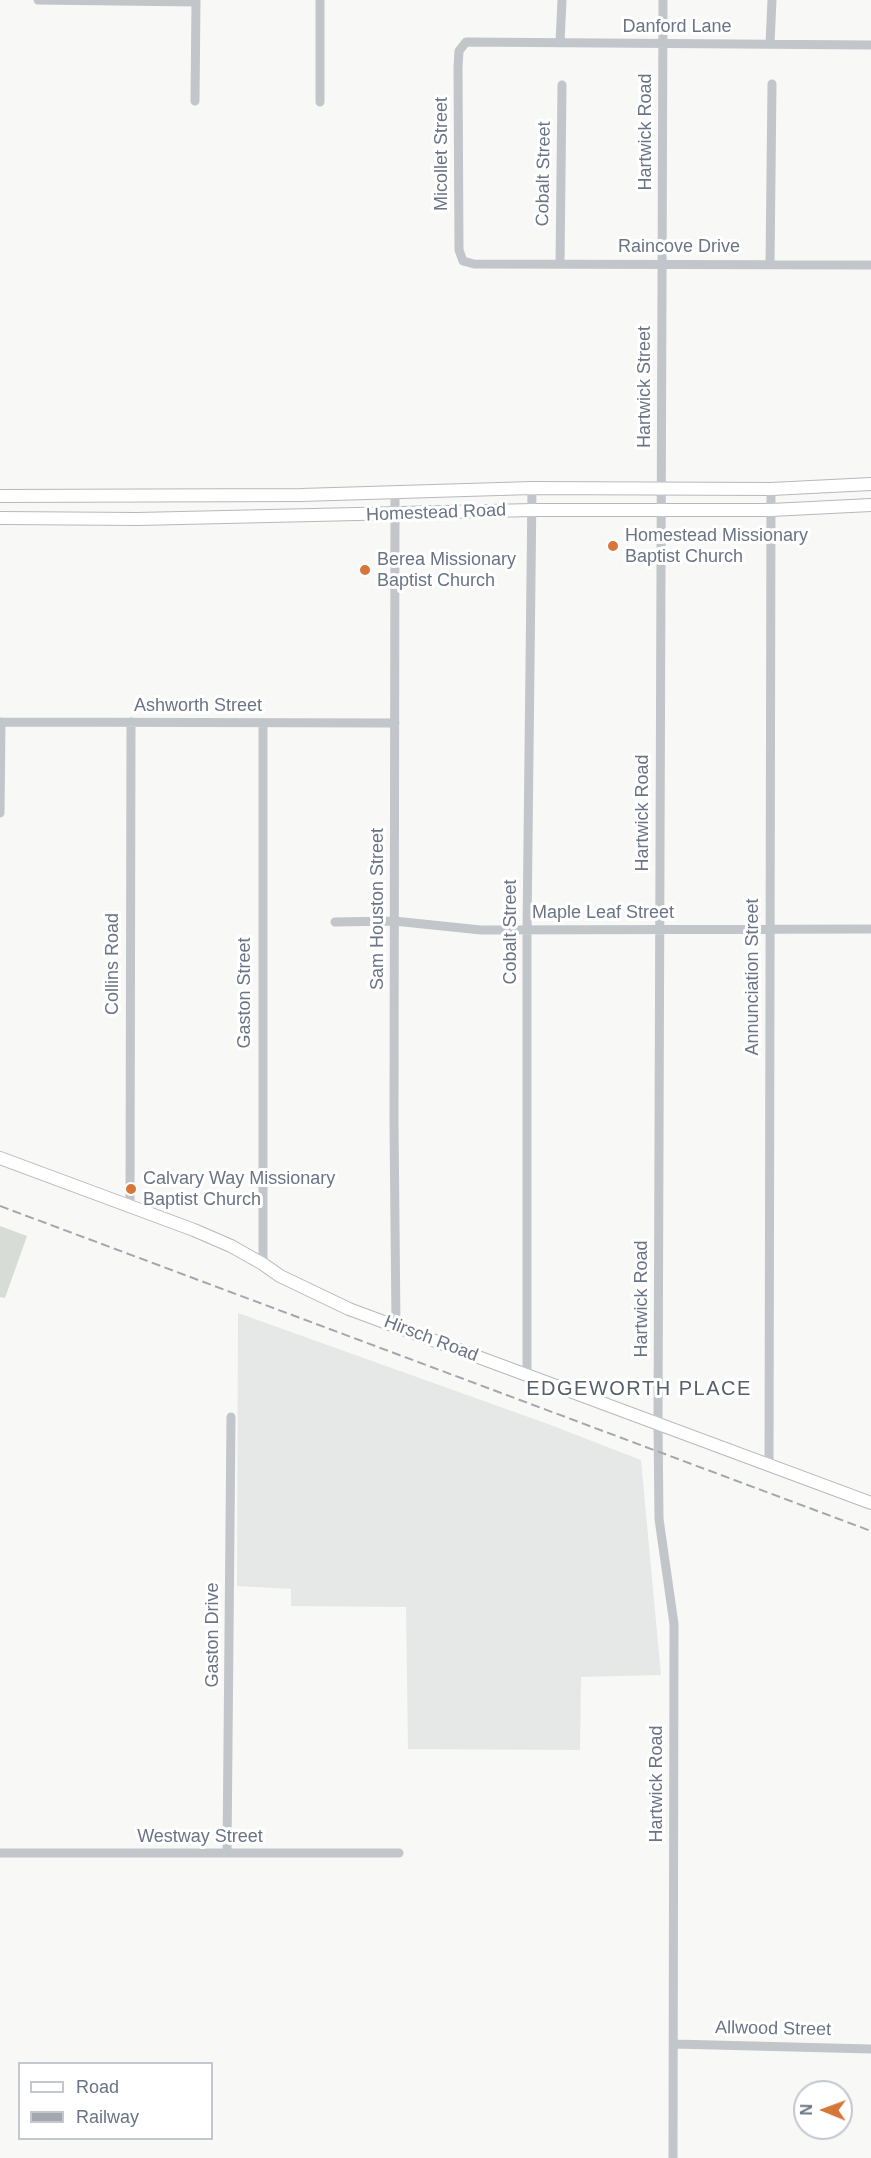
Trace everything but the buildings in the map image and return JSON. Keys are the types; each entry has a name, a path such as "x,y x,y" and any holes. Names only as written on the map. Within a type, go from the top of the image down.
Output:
{"main road":[{"name":"Homestead Road","path":"0,496 273,495 532,488 771,489 871,484"},
{"path":"136,495 136,519"},
{"path":"273,495 276,516"},
{"path":"17,496 17,518"},
{"name":"Homestead Road","path":"0,518 136,519 533,510 771,510 871,505"},
{"name":"Hirsch Road","path":"0,1158 205,1235 263,1264 280,1276 349,1309 871,1503"}],"street":[{"path":"38,0 196,1 195,101"},
{"path":"320,0 320,102"},
{"path":"560,43 562,0"},
{"name":"Hartwick Road","path":"662,263 663,0"},
{"path":"770,44 772,0"},
{"name":"Micollet Street","path":"483,42 466,42 459,51 459,250 463,261 487,264"},
{"name":"Danford Lane","path":"483,42 871,45"},
{"path":"771,264 772,84"},
{"name":"Cobalt Street","path":"560,264 562,85"},
{"name":"Hartwick Street","path":"662,263 662,511"},
{"name":"Raincove Drive","path":"487,264 871,265"},
{"name":"Cobalt Street","path":"527,1376 527,930 532,488"},
{"name":"Annunciation Street","path":"769,1464 771,489"},
{"name":"Sam Houston Street","path":"395,492 396,1325"},
{"name":"Hartwick Road","path":"662,511 658,1423 659,1519 674,1624 673,2158"},
{"path":"0,722 0,813"},
{"name":"Ashworth Street","path":"0,722 395,723"},
{"name":"Collins Road","path":"130,1206 131,722"},
{"name":"Gaston Street","path":"263,723 263,1264"},
{"name":"Maple Leaf Street","path":"335,922 394,921 481,930 871,929"},
{"name":"Gaston Drive","path":"227,1853 231,1417"},
{"name":"Westway Street","path":"0,1853 399,1853"},
{"name":"Allwood Street","path":"674,2044 871,2049"}],"shaded area":[{"path":"0,1226 27,1236 5,1298 0,1297"},
{"path":"238,1313 548,1424 641,1460 661,1675 581,1677 580,1750 408,1749 406,1607 291,1606 291,1589 237,1586"}],"railway":[{"path":"0,1206 871,1531"}],"place":[{"name":"Homestead Missionary Baptist Church","path":"613,546"},
{"name":"Berea Missionary Baptist Church","path":"365,570"},
{"name":"Calvary Way Missionary Baptist Church","path":"131,1189"}],"district":[{"name":"EDGEWORTH PLACE","path":"639,1389"}]}
